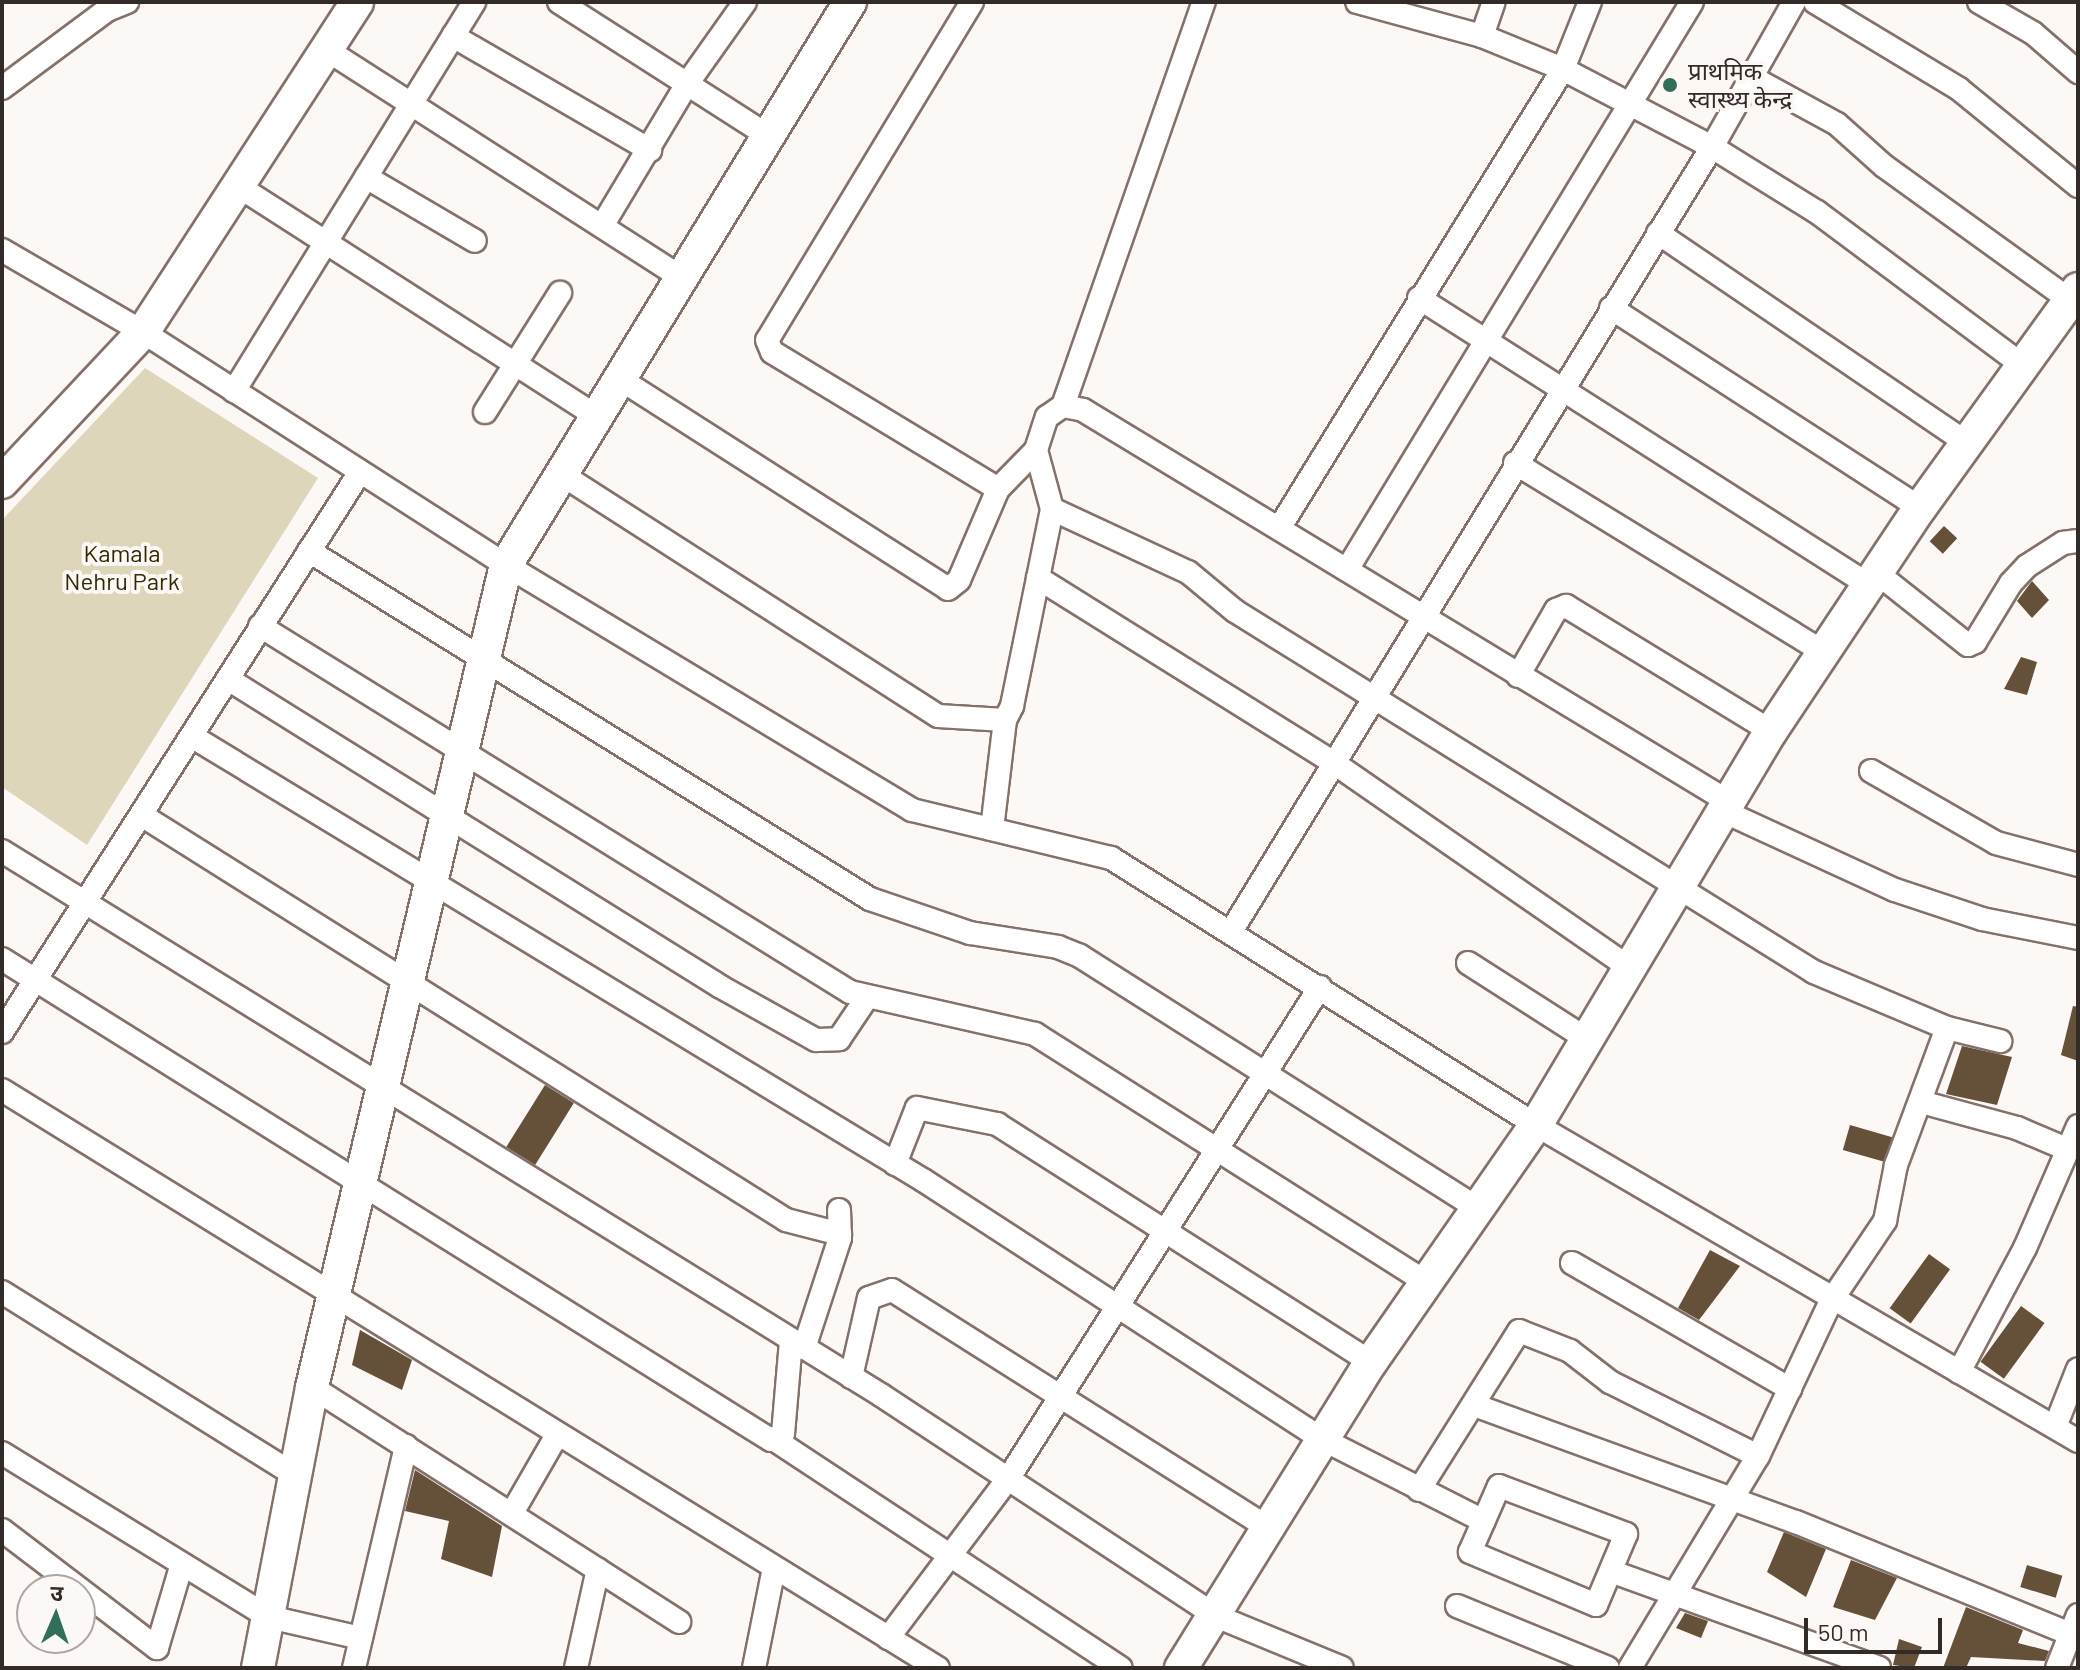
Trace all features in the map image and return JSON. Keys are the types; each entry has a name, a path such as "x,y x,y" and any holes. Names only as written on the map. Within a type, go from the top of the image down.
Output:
{"street":[{"path":"2,88 107,10 127,2"},
{"path":"2,482 143,332 357,2"},
{"path":"234,391 474,2"},
{"path":"559,2 770,137"},
{"path":"602,226 687,84 745,2"},
{"path":"258,1668 298,1477 312,1387 506,565 850,2"},
{"path":"972,2 767,340 772,352 998,489"},
{"path":"620,379 948,589 959,580 998,489 1036,450 1047,417 1063,406 1204,2"},
{"path":"1357,2 1389,7 1482,36 1563,69 1712,147 1817,212 2021,364"},
{"path":"1482,36 1494,2"},
{"path":"1280,527 1563,69 1590,2"},
{"path":"1348,568 1692,2"},
{"path":"1232,930 1424,620 1515,463 1712,147 1749,76 1794,2"},
{"path":"1815,2 1959,89 2078,186"},
{"path":"1979,2 2033,33 2078,72"},
{"path":"453,36 650,150"},
{"path":"327,50 682,278"},
{"path":"1181,1668 1371,1362 1475,1207 1536,1125 1771,731 1920,508 2021,364 2074,295 1884,166 1837,124 1749,76"},
{"path":"366,177 475,241"},
{"path":"238,186 598,417"},
{"path":"1658,233 1966,442"},
{"path":"2,250 143,332 506,565 912,810 1111,858 1232,930 1536,1125 1831,1301 2078,1441"},
{"path":"485,412 560,293"},
{"path":"1419,298 1873,579 1968,645 1975,642 2011,583 2041,554 2070,542 2078,523"},
{"path":"1611,308 1920,508"},
{"path":"1063,406 1083,410 1348,568 1424,620 1726,807 1895,890 1982,919 2078,938"},
{"path":"992,829 1005,720 1052,509 1036,450"},
{"path":"1515,463 1824,652"},
{"path":"2,1032 143,816 260,626 360,472"},
{"path":"561,474 938,716 1005,720"},
{"path":"1052,509 1188,572 1235,611 1814,972 1947,1028 2000,1041"},
{"path":"309,551 870,899 970,933 1058,947 1080,956 1475,1207"},
{"path":"1038,578 1334,763 1630,968"},
{"path":"1518,676 1556,610 1566,606 1771,731"},
{"path":"260,626 461,754 866,999 1035,1034 1426,1282"},
{"path":"228,679 447,817 816,1040 839,1039 866,999"},
{"path":"193,737 895,1164 1324,1440 1484,1521"},
{"path":"1871,771 1996,843 2078,865"},
{"path":"143,816 786,1220 840,1234"},
{"path":"2,851 851,1377 1216,1616 1342,1668"},
{"path":"2,959 775,1440 1121,1668"},
{"path":"1468,963 1587,1039"},
{"path":"888,1638 1007,1479 1215,1148 1268,1077 1320,987"},
{"path":"1630,1668 1758,1456 1831,1301 1885,1221 1896,1165 1947,1028"},
{"path":"2,1090 334,1298 938,1668"},
{"path":"1921,1102 2017,1128 2069,1150"},
{"path":"895,1164 917,1108 978,1117 1023,1137 1371,1362"},
{"path":"1959,1372 2025,1248 2078,1126"},
{"path":"775,1440 783,1434 798,1344 840,1234 839,1210"},
{"path":"1572,1263 1790,1389"},
{"path":"851,1377 869,1298 892,1290 1270,1529"},
{"path":"2,1292 298,1477"},
{"path":"1419,1490 1474,1405 1512,1335 1524,1331 1570,1351 1610,1382 1758,1456"},
{"path":"2055,1427 2078,1369"},
{"path":"312,1387 679,1622"},
{"path":"1474,1405 2074,1625 2057,1668"},
{"path":"512,1513 557,1435"},
{"path":"354,1668 406,1446"},
{"path":"2,1453 181,1567 269,1617 361,1638"},
{"path":"1499,1486 1626,1534 1613,1572 1596,1605 1470,1552 1499,1486"},
{"path":"2,1530 157,1648 181,1567"},
{"path":"754,1668 774,1568"},
{"path":"576,1668 598,1569"},
{"path":"1613,1572 1676,1596 1731,1611 1879,1668"},
{"path":"1457,1606 1608,1668"}],"green space":[{"name":"Kamala Nehru Park","path":"145,368 318,478 87,845 2,787 2,520"}],"building":[{"path":"1944,526 1957,538 1943,554 1930,541"},
{"path":"2032,581 2049,600 2032,618 2017,601"},
{"path":"2021,657 2037,662 2027,695 2004,689"},
{"path":"2073,1006 2078,1007 2078,1061 2061,1055"},
{"path":"1962,1046 2012,1057 1997,1105 1946,1094"},
{"path":"545,1085 574,1103 535,1165 506,1147"},
{"path":"1850,1125 1892,1137 1885,1162 1843,1150"},
{"path":"1710,1250 1740,1266 1699,1320 1678,1308"},
{"path":"1929,1254 1950,1269 1911,1323 1890,1308"},
{"path":"2021,1306 2044,1323 2004,1379 1980,1362"},
{"path":"360,1330 412,1360 402,1390 352,1365"},
{"path":"415,1470 502,1526 492,1577 441,1559 449,1521 405,1511"},
{"path":"1784,1532 1826,1549 1806,1597 1767,1572"},
{"path":"1851,1560 1897,1578 1875,1620 1833,1607"},
{"path":"2027,1565 2062,1576 2056,1598 2020,1587"},
{"path":"1966,1607 2023,1630 2018,1643 2049,1651 2045,1661 1971,1657 1966,1668 1943,1668"},
{"path":"1685,1613 1708,1621 1701,1638 1676,1628"},
{"path":"1899,1639 1922,1647 1914,1668 1893,1665"}],"place":[{"name":"प्राथमिक स्वास्थ्य केन्द्र","path":"1670,85"}]}
